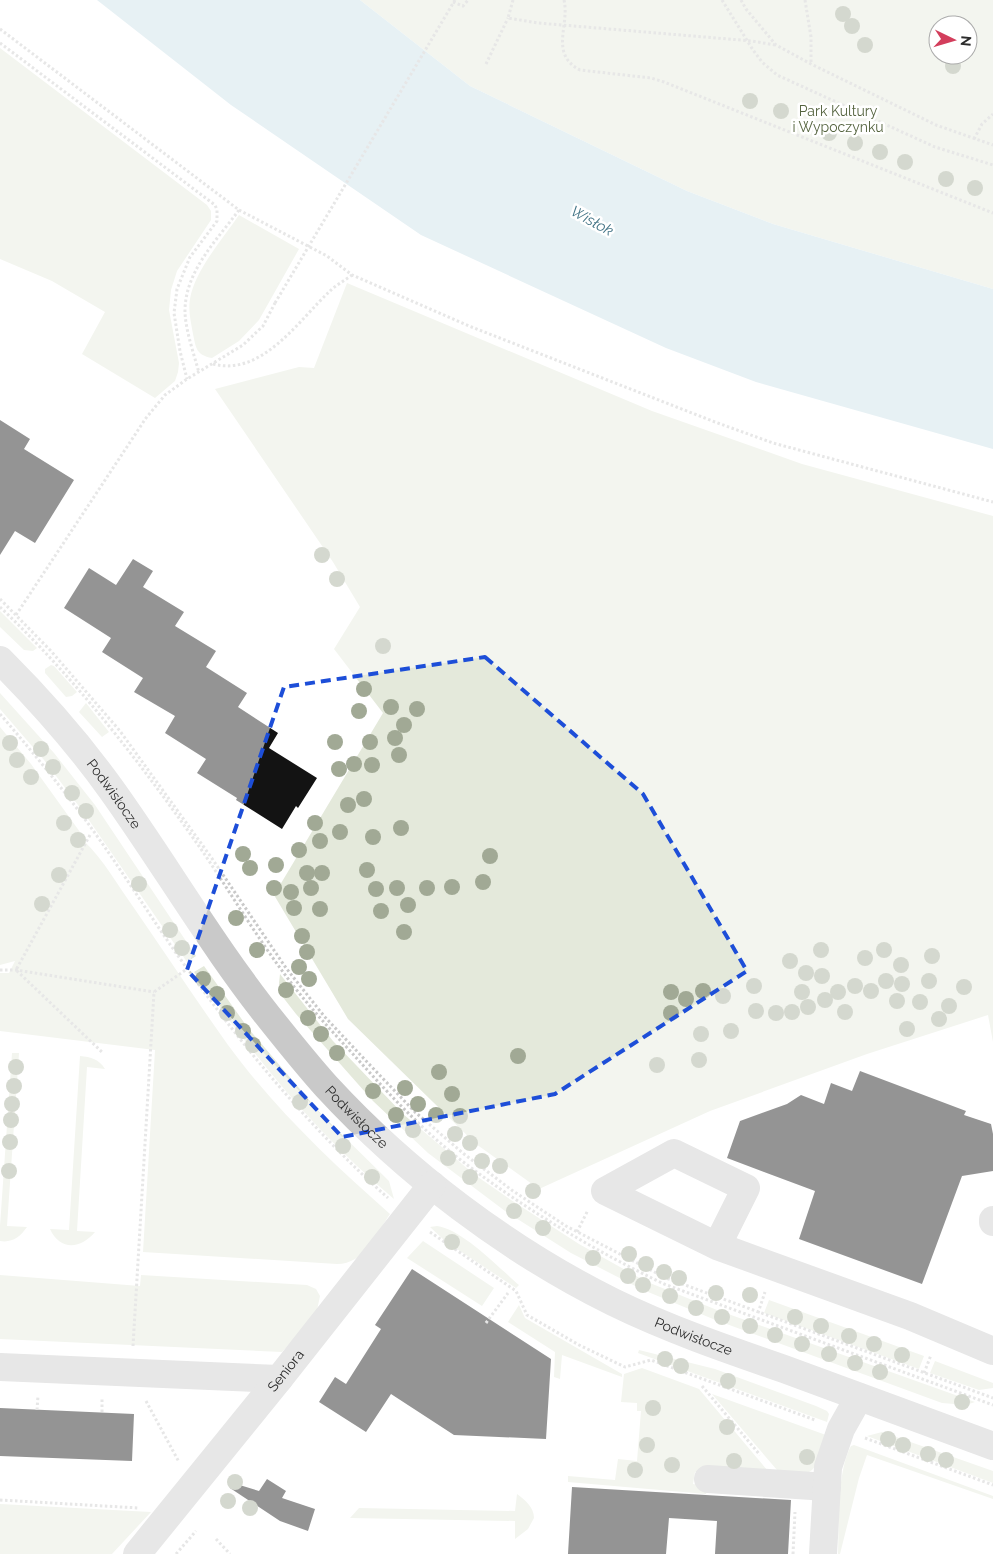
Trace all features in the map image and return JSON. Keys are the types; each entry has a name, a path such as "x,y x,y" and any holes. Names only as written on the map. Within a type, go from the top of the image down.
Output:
{"street":[{"name":"Podwisłocze","path":"0,660 44,705 104,779 220,949 274,1023 327,1086 375,1135 432,1185 551,1269 612,1301 698,1338 993,1445"},
{"path":"717,1246 746,1188 674,1153 605,1191 717,1246 910,1316 993,1351"},
{"name":"Seniora","path":"137,1554 279,1379 432,1185"},
{"path":"0,1367 279,1379"},
{"path":"823,1554 828,1466 842,1429 859,1397"},
{"path":"708,1479 827,1487"}],"path":[{"path":"13,620 146,418 165,396 187,379 243,345 263,326 454,1 463,6 468,0"},
{"path":"486,64 508,18 513,0"},
{"path":"564,0 562,43 564,55 570,63 580,70 645,77 664,82 993,213"},
{"path":"722,0 762,62 778,75 935,147 993,165"},
{"path":"741,0 746,9 776,45"},
{"path":"805,0 811,37 811,64"},
{"path":"508,18 776,45 936,126 993,145"},
{"path":"0,29 239,210 328,256 352,275 469,326 773,443 993,502"},
{"path":"0,43 215,205 217,221 190,257 177,289 174,314 187,379"},
{"path":"974,139 982,124 993,114"},
{"path":"199,372 185,315 187,291 199,264 239,210"},
{"path":"213,363 226,367 243,364 269,350 294,330 330,291 352,275"},
{"path":"0,599 88,693 120,731 211,857 286,968 324,1016 416,1112 464,1154 512,1190 566,1226 666,1278 993,1398"},
{"path":"0,607 86,696 203,852 283,972 321,1019 412,1116 461,1160 563,1230 630,1268 664,1284 993,1405"},
{"path":"16,970 90,835"},
{"path":"0,970 16,970 154,992 188,969"},
{"path":"16,970 103,1053"},
{"path":"154,992 131,1373 181,1467"},
{"path":"486,1323 508,1293"},
{"path":"702,1386 791,1485 793,1554"},
{"path":"37,1410 38,1392"},
{"path":"102,1395 102,1412"},
{"path":"0,1500 174,1509"},
{"path":"176,1554 196,1531"},
{"path":"216,1539 230,1554"}],"highlighted area":[{"path":"485,657 643,794 747,971 555,1094 342,1137 187,970 284,687"}],"green space":[{"name":"Park Kultury i Wypoczynku","path":"360,0 993,0 993,289 773,224 687,191 470,86"},
{"path":"0,48 207,205 211,211 211,220 177,271 171,290 169,310 179,363 178,372 175,381 155,398 82,354 105,312 52,281 0,259"},
{"path":"239,215 299,249 259,320 239,341 212,358 207,357 200,353 196,347 189,308 190,299 197,277 203,266"},
{"path":"347,283 652,411 802,464 993,516 993,1042 988,1015 867,1054 710,1111 539,1189 476,1144 348,1019 274,895 383,713 334,649 360,607 333,562 215,389 299,367 314,368"},
{"path":"0,611 37,648 33,651 24,650 0,627"},
{"path":"51,665 77,692 72,696 66,697 45,673 45,669"},
{"path":"0,693 54,753 95,805 196,956 187,962 84,813 44,760 0,709"},
{"path":"86,703 109,732 102,737 79,712"},
{"path":"0,727 31,764 85,839 84,841 104,865 216,1028 246,1068 304,1134 390,1214 369,1246 355,1259 347,1263 337,1264 143,1252 155,1050 0,1031 0,973 9,973 15,961 0,965"},
{"path":"204,966 248,1028 321,1114 389,1181 394,1199 338,1148 263,1063 194,972"},
{"path":"280,974 333,1041 403,1114 475,1175 579,1244 645,1281 717,1310 975,1402 966,1405 942,1403 713,1319 641,1289 571,1253 505,1211 428,1153 373,1101 282,996 279,983"},
{"path":"12,1053 19,1053 7,1226 27,1227 22,1234 15,1238 8,1241 0,1241 0,1226"},
{"path":"80,1056 94,1059 105,1069 87,1067 77,1231 95,1232 83,1242 71,1245 59,1241 50,1229 69,1230"},
{"path":"437,1226 458,1234 519,1285 516,1288 445,1241 430,1227"},
{"path":"423,1241 494,1288 482,1306 407,1258"},
{"path":"0,1275 140,1286 141,1275 307,1285 316,1289 320,1296 316,1315 282,1352 0,1339"},
{"path":"769,1300 924,1356 919,1369 764,1313"},
{"path":"519,1305 525,1318 622,1374 622,1377 562,1355 560,1379 554,1377 555,1352 508,1322"},
{"path":"639,1350 715,1369 816,1406 827,1411 829,1414 827,1422 638,1353"},
{"path":"935,1361 993,1383 993,1388 979,1390 930,1373"},
{"path":"642,1368 699,1389 773,1477 695,1472 693,1484 708,1486 706,1494 568,1482 568,1476 615,1480 618,1459 637,1461 641,1411 637,1411 637,1403 621,1402 624,1374"},
{"path":"712,1394 826,1435 817,1464 806,1474 783,1477"},
{"path":"882,1432 993,1471 993,1483 867,1436"},
{"path":"854,1445 993,1496 993,1499 867,1455 859,1478 840,1554 838,1554 843,1469 851,1446"},
{"path":"517,1494 531,1507 534,1518 528,1529 515,1539 515,1521 350,1518 359,1508 515,1511"},
{"path":"0,1504 151,1512 112,1554 0,1554"}],"water":[{"name":"Wisłok","path":"97,0 360,0 470,86 687,191 773,224 993,289 993,449 756,382 666,348 421,235 231,105"}],"building":[{"path":"0,420 30,439 24,449 74,480 35,543 15,531 0,555"},
{"path":"133,559 153,571 143,587 184,612 175,626 216,651 206,667 247,693 238,707 278,733 269,748 317,778 282,829 197,773 206,759 165,733 175,716 134,692 143,678 102,652 111,638 64,608 89,568 116,585"},
{"path":"860,1071 966,1111 964,1115 991,1124 993,1134 993,1171 962,1176 922,1284 799,1239 815,1191 727,1158 740,1121 787,1104 801,1095 824,1104 831,1083 852,1091"},
{"path":"412,1269 551,1359 546,1439 454,1435 391,1394 366,1432 319,1402 335,1377 346,1384 381,1329 375,1325"},
{"path":"0,1408 134,1414 132,1461 0,1456"},
{"path":"267,1479 286,1491 282,1498 315,1509 308,1531 280,1521 230,1488 233,1483 259,1491"},
{"path":"572,1487 791,1500 788,1554 715,1554 717,1521 669,1518 666,1554 568,1554"}]}
